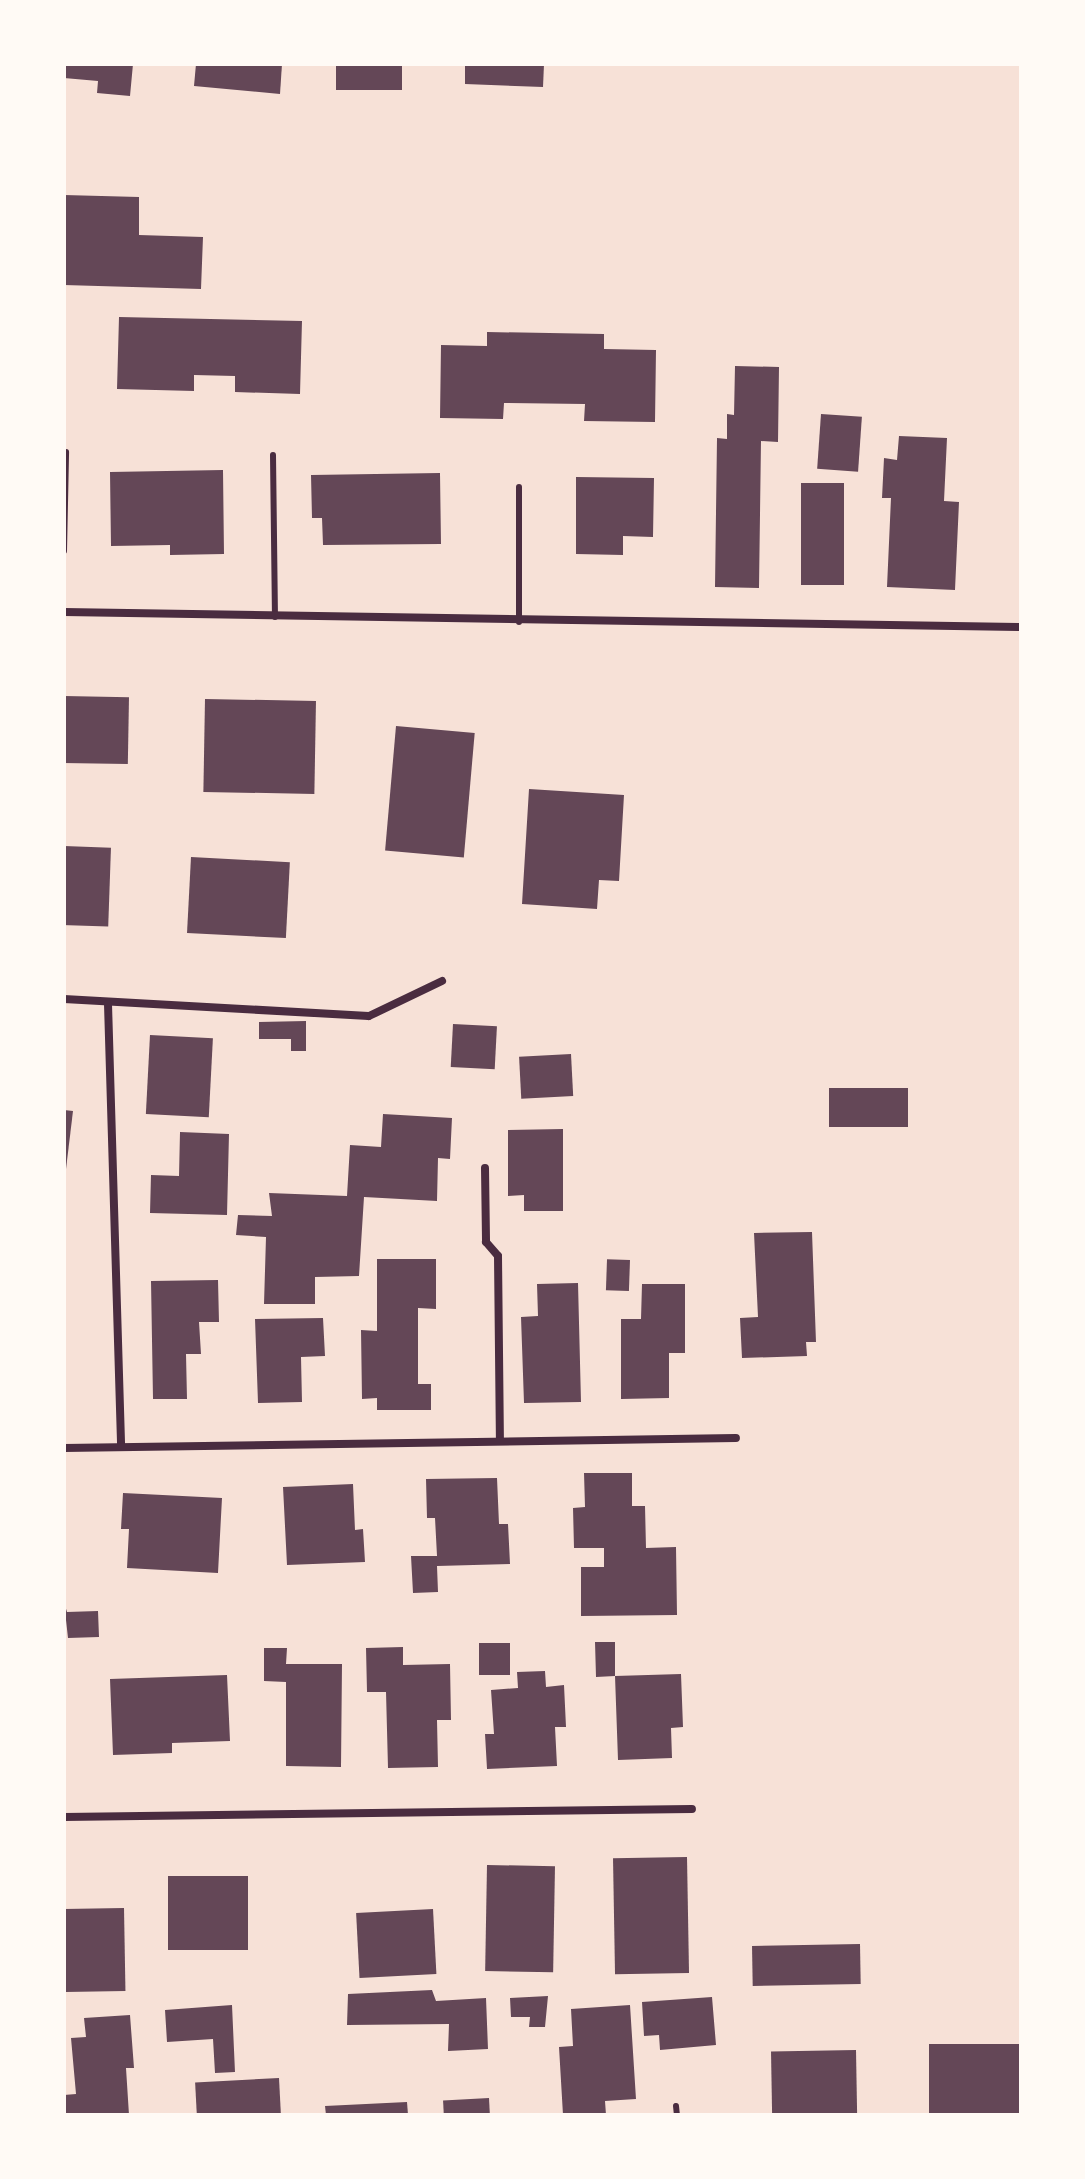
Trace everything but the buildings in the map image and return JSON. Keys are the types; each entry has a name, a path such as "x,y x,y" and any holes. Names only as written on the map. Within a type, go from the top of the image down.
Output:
{"street":[{"path":"64,612 519,622 1021,627"},
{"path":"64,999 108,1004 369,1016 442,981"},
{"path":"108,1004 121,1447"},
{"path":"485,1168 486,1242 498,1256 500,1441"},
{"path":"64,1448 736,1438"},
{"path":"64,1817 692,1809"}],"lane":[{"path":"64,551 66,452"},
{"path":"273,455 275,617"},
{"path":"519,487 519,622"},
{"path":"676,2106 677,2115"}]}
